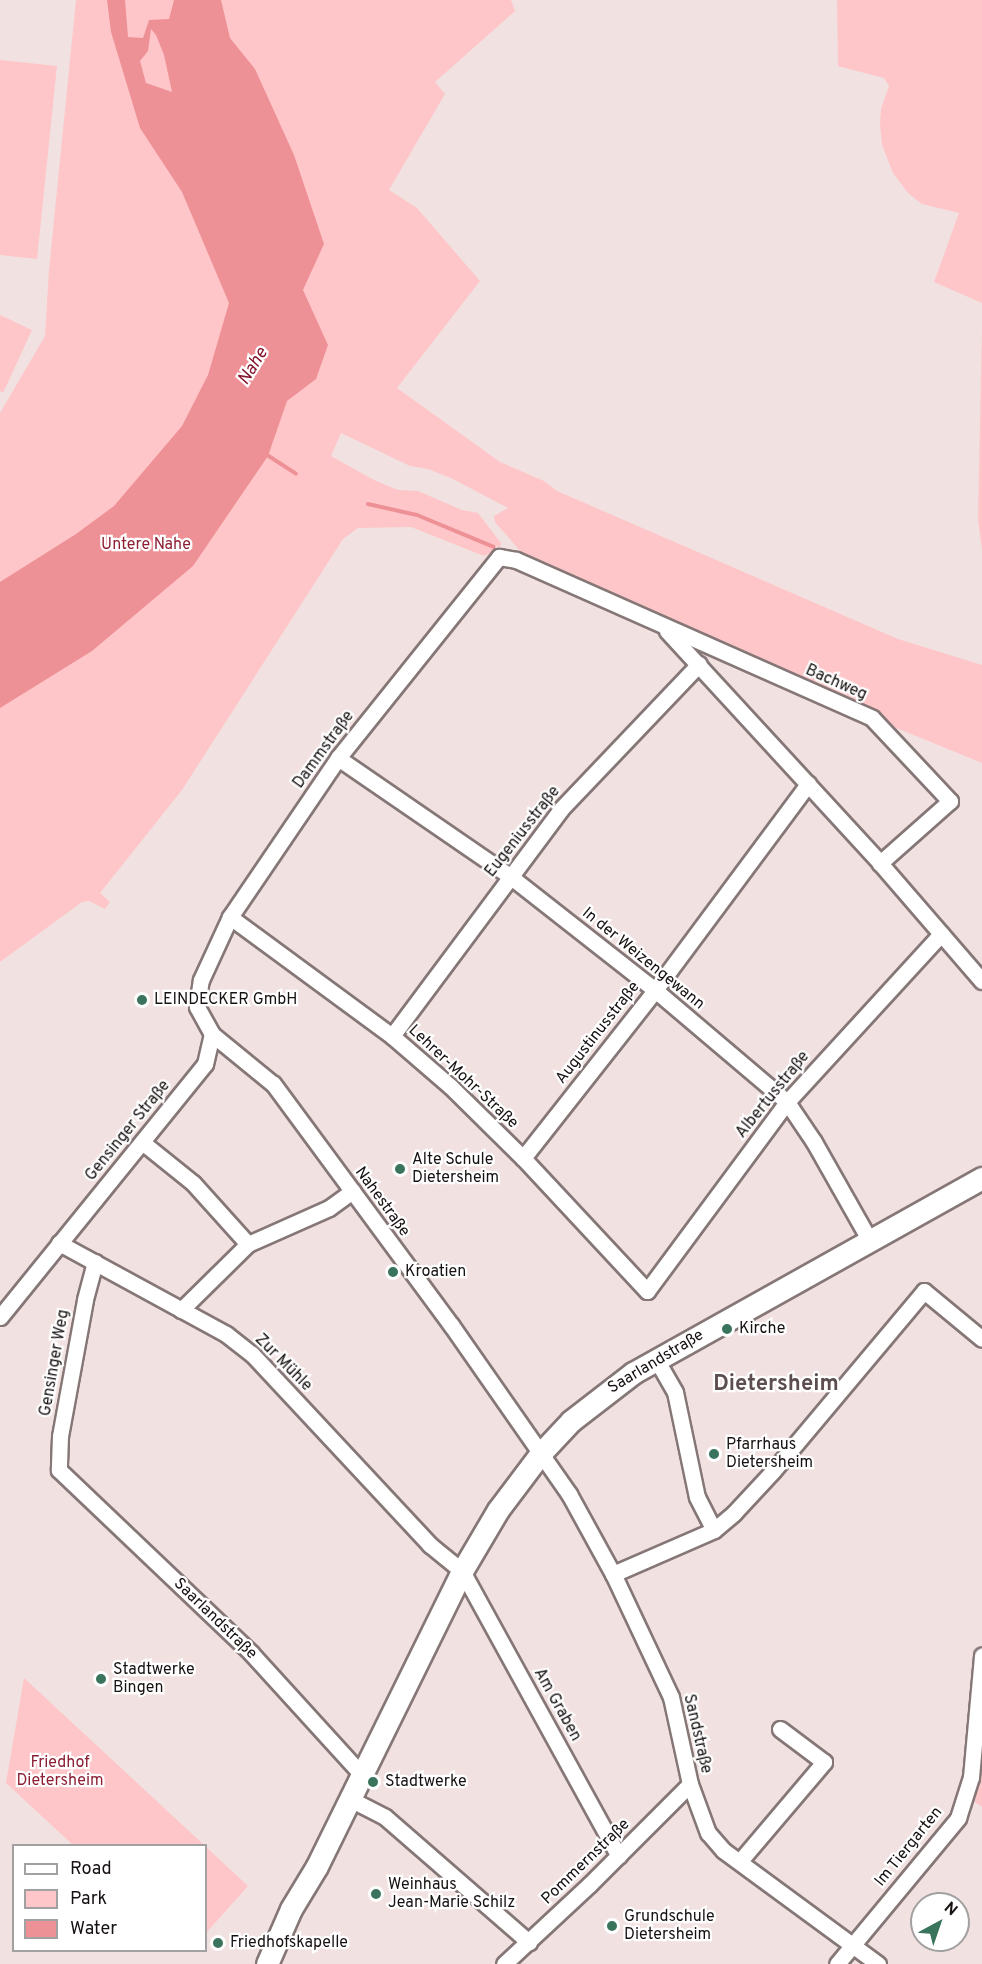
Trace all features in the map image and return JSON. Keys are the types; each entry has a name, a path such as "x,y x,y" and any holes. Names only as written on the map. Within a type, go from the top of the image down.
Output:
{"main road":[{"name":"Saarlandstraße","path":"267,1964 291,1909 317,1866 462,1571 498,1510 541,1453 571,1421 608,1390 656,1359 982,1178"}],"street":[{"name":"Bachweg","path":"499,557 516,560 872,718 950,801 880,863"},
{"name":"Dammstraße","path":"201,980 230,917 338,758 499,557"},
{"name":"Bachweg","path":"663,626 880,863 982,981"},
{"name":"Eugeniusstraße","path":"392,1036 561,809 699,664"},
{"name":"In der Weizengewann","path":"338,758 511,877 655,990 787,1102 814,1142 870,1241"},
{"name":"Augustinusstraße","path":"523,1158 655,990 808,784"},
{"name":"Lehrer-Mohr-Straße","path":"230,917 392,1036 450,1086 523,1158 647,1291"},
{"name":"Albertusstraße","path":"647,1291 787,1102 941,934"},
{"name":"Nahestraße","path":"201,980 197,1006 212,1034 273,1084 541,1453"},
{"name":"Gensinger Straße","path":"59,1243 205,1064 212,1034"},
{"path":"142,1142 193,1183 248,1244"},
{"path":"181,1310 248,1244 329,1208 352,1191"},
{"path":"0,1317 59,1243"},
{"name":"Zur Mühle","path":"59,1243 226,1334 252,1354 430,1545 462,1571"},
{"name":"Gensinger Weg","path":"59,1470 57,1456 62,1425 84,1300 95,1262"},
{"path":"614,1574 714,1530 773,1471 924,1292 982,1339"},
{"path":"656,1359 675,1392 697,1497 714,1530"},
{"name":"Sandstraße","path":"541,1453 569,1494 614,1574 671,1697 690,1784 708,1833 723,1850 878,1964"},
{"name":"Saarlandstraße","path":"59,1470 252,1653 362,1775"},
{"name":"Am Graben","path":"462,1571 619,1856"},
{"name":"Im Tiergarten","path":"854,1945 958,1818 971,1777 982,1655"},
{"path":"740,1861 824,1762 780,1728"},
{"name":"Pommernstraße","path":"504,1964 619,1856 690,1784"},
{"path":"350,1799 385,1817 529,1942"},
{"path":"837,1964 854,1945"}],"green space":[{"name":"Untere Nahe","path":"76,0 511,0 515,11 435,82 445,94 389,190 417,208 480,281 397,388 500,462 544,481 557,491 898,639 982,665 982,763 872,718 535,563 522,553 495,522 494,516 508,508 453,479 428,469 410,466 341,433 331,456 374,480 398,490 418,491 462,510 478,513 501,543 500,547 495,546 491,553 484,556 411,527 358,528 343,539 182,790 100,893 110,902 105,909 89,901 82,902 0,962 0,413 45,336 49,270"},
{"path":"837,0 982,0 982,303 934,282 959,213 922,204 908,193 893,173 882,145 880,124 881,109 889,86 884,78 838,66"},
{"path":"0,60 57,66 37,259 0,255"},
{"path":"0,315 32,330 3,393 0,391"},
{"path":"982,326 982,550 978,520"},
{"name":"Friedhof Dietersheim","path":"24,1678 203,1844 72,1844 6,1783"},
{"path":"982,1722 982,1807 972,1800"},
{"path":"207,1848 248,1886 207,1932"}],"water":[{"name":"Nahe","path":"107,0 125,0 128,37 143,38 149,20 169,19 174,0 221,0 230,38 255,69 294,155 324,244 303,290 328,345 316,379 287,401 268,456 193,566 92,651 0,708 0,582 76,534 114,506 182,426 208,375 229,303 182,192 140,128 111,32","holes":["151,29 164,55 172,92 146,83 140,61 148,51"]}],"waterway":[{"path":"264,453 296,474"},
{"path":"368,504 417,515 494,547"}],"place":[{"name":"LEINDECKER GmbH","path":"142,1000"},
{"name":"Alte Schule Dietersheim","path":"400,1169"},
{"name":"Kroatien","path":"393,1272"},
{"name":"Kirche","path":"727,1329"},
{"name":"Pfarrhaus Dietersheim","path":"714,1454"},
{"name":"Stadtwerke Bingen","path":"101,1679"},
{"name":"Stadtwerke","path":"373,1782"},
{"name":"Weinhaus Jean-Marie Schilz","path":"376,1894"},
{"name":"Grundschule Dietersheim","path":"612,1926"},
{"name":"Friedhofskapelle","path":"218,1943"}],"district":[{"name":"Dietersheim","path":"776,1385"}]}
